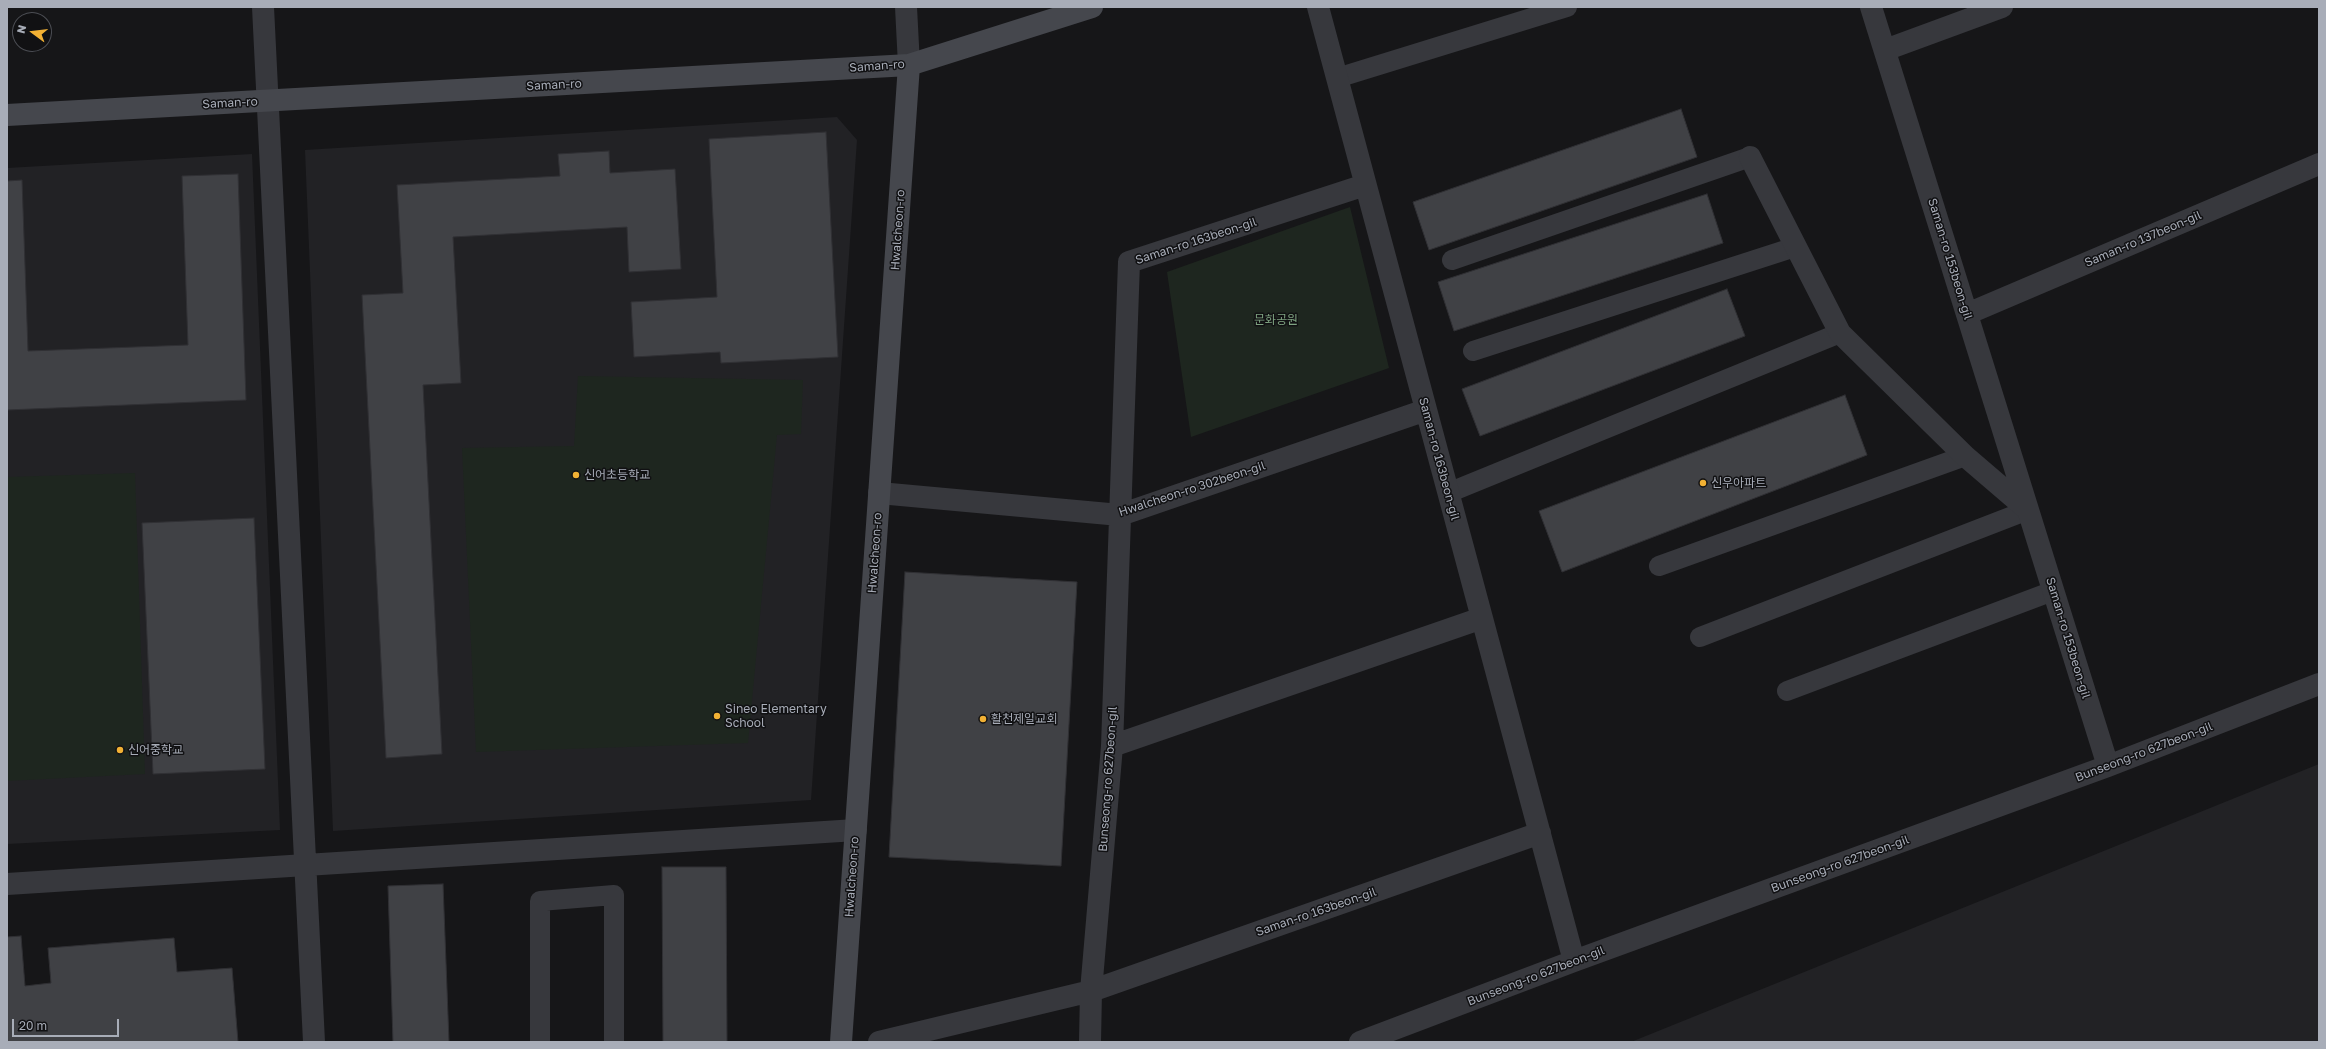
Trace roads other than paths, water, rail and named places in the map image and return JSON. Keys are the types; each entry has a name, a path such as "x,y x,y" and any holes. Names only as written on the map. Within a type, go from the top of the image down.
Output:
{"main road":[{"name":"Saman-ro","path":"7,115 909,65 1092,7"},
{"name":"Hwalcheon-ro","path":"841,1042 909,65"}],"street":[{"path":"263,7 269,101 314,1042"},
{"path":"906,7 909,65"},
{"name":"Saman-ro 163beon-gil","path":"1318,7 1574,961"},
{"name":"Saman-ro 153beon-gil","path":"1871,7 2108,766"},
{"path":"1885,50 2002,7"},
{"path":"1750,157 1840,333 1965,456 2028,510"},
{"name":"Saman-ro 137beon-gil","path":"1967,314 2319,164"},
{"name":"Saman-ro 163beon-gil","path":"1120,515 1129,262 1366,185"},
{"name":"Hwalcheon-ro 302beon-gil","path":"879,493 1120,515 1426,410"},
{"name":"Bunseong-ro 627beon-gil","path":"1090,1042 1091,991 1112,746 1120,515"},
{"path":"1112,746 1482,618"},
{"name":"Bunseong-ro 627beon-gil","path":"1360,1042 1574,961 2108,766 2319,684"},
{"path":"7,884 856,830"},
{"name":"Saman-ro 163beon-gil","path":"879,1042 1091,991 1540,833"}],"lane":[{"path":"1336,78 1567,7"},
{"path":"1452,260 1750,157"},
{"path":"1473,351 1796,247"},
{"path":"1448,493 1840,333"},
{"path":"1659,566 1965,456"},
{"path":"1700,637 2028,510"},
{"path":"1787,691 2053,591"},
{"path":"540,1042 540,900 614,895 614,1042"}],"place":[{"name":"신어초등학교","path":"576,475"},
{"name":"신우아파트","path":"1703,483"},
{"name":"Sineo Elementary School","path":"717,716"},
{"name":"활천제일교회","path":"983,719"},
{"name":"신어중학교","path":"120,750"}],"park label":[{"name":"문화공원","path":"1276,320"}]}
